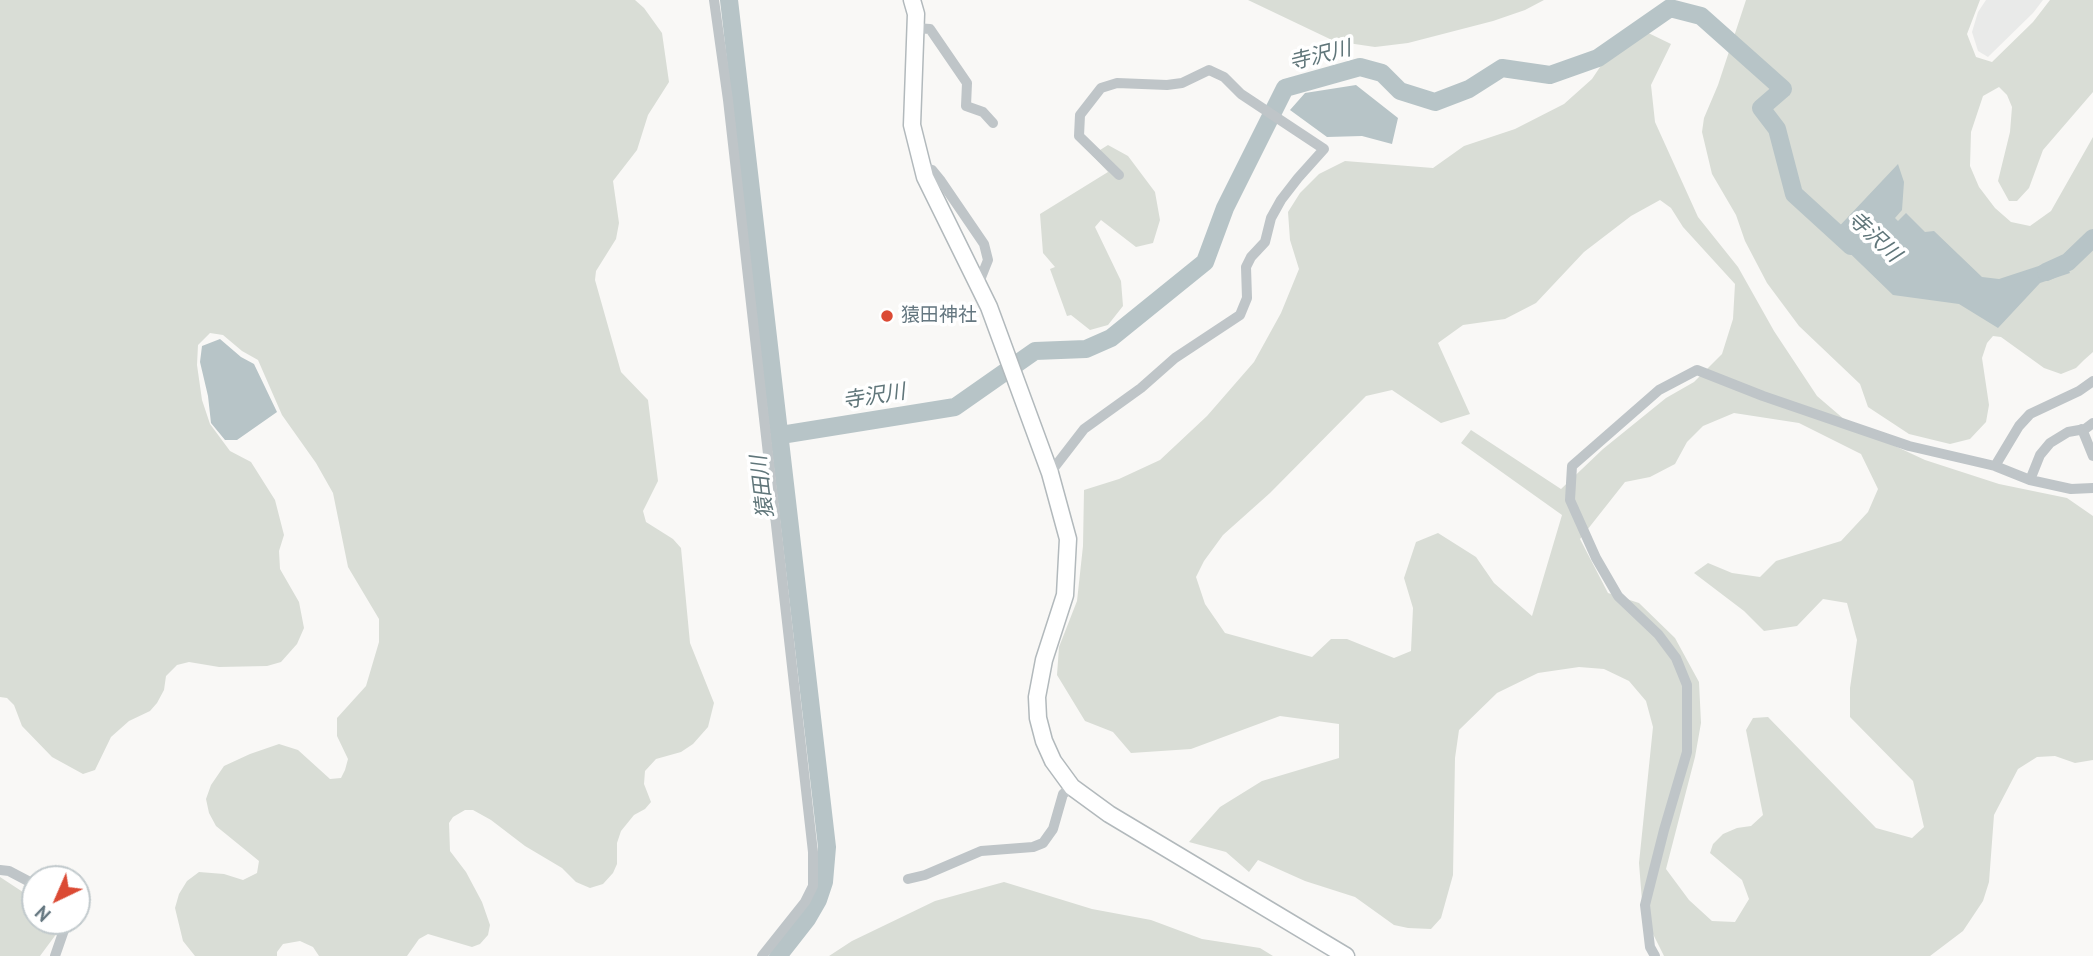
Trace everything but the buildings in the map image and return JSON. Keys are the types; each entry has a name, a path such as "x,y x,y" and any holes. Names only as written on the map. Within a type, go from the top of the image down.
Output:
{"street":[{"path":"714,0 728,100 813,852 813,886 805,902 762,956"},
{"path":"912,0 916,14 912,125 925,177 989,307 1050,473 1068,539 1065,596 1042,669 1037,697 1038,718 1053,761 1072,786 1109,814 1346,956"},
{"path":"915,27 930,29 967,83 966,106 983,112 993,122"},
{"path":"1050,473 1084,429 1141,388 1175,358 1240,315 1247,298 1246,267 1251,257 1265,242 1271,218 1281,200 1324,149 1241,94 1224,77 1209,70 1182,83 1117,83 1101,88 1080,115 1079,135 1119,175"},
{"path":"923,167 932,170 941,181 984,244 988,260 978,285"},
{"path":"1656,956 1650,947 1645,905 1687,752 1686,685 1676,658 1658,634 1618,596 1601,567 1570,500 1572,466 1659,390 1697,370 1763,396 1909,446 1996,466 2030,480 2071,489 2093,488"},
{"path":"1996,466 2019,426 2030,414 2079,391 2093,381"},
{"path":"2030,480 2040,455 2050,443 2068,432 2093,423"},
{"path":"2082,429 2093,456"},
{"path":"908,879 925,875 981,851 1033,847 1043,843 1053,830 1063,794 1072,786"},
{"path":"0,870 21,877"},
{"path":"55,956 62,935"}],"shaded area":[{"path":"0,0 635,0 662,33 669,82 648,115 637,150 613,181 619,223 616,239 596,271 595,280 621,372 648,400 658,481 643,511 646,522 673,539 681,548 690,643 714,703 708,727 693,744 681,752 656,759 645,771 644,784 651,802 634,815 621,831 617,843 617,864 603,884 590,888 576,882 562,868 525,846 491,820 473,810 465,810 453,817 449,823 450,851 466,872 482,902 490,925 488,935 480,944 472,947 428,934 419,939 407,956 319,956 313,947 300,941 283,944 277,956 195,956 183,941 175,908 187,881 199,872 224,874 243,880 257,873 259,861 216,826 209,813 206,799 211,785 224,766 279,744 298,750 330,779 341,778 348,759 337,736 337,718 366,686 379,642 379,619 348,567 333,493 316,463 282,415 258,360 223,335 210,333 198,345 197,365 202,400 210,424 230,451 251,462 275,500 284,535 279,551 280,569 299,602 304,628 297,644 281,662 267,666 219,667 189,662 177,665 166,676 164,690 157,703 150,711 129,721 111,737 95,770 83,774 52,757 22,726 14,705 7,698 0,697"},
{"path":"1248,0 1544,0 1493,21 1408,43 1375,47 1334,41"},
{"path":"1746,0 1980,0 1967,34 1976,57 1992,62 2033,22 2050,0 2093,0 2093,92 2043,150 2029,188 2017,201 2009,201 1998,181 2010,132 2012,107 2007,95 1999,87 1983,96 1971,132 1970,166 1979,187 1995,208 2011,222 2030,226 2051,211 2093,137 2093,352 2076,368 2061,374 2044,368 2001,337 1993,336 1987,343 1982,358 1989,405 1986,422 1970,439 1950,444 1909,434 1868,407 1860,384 1799,326 1767,283 1745,241 1736,215 1712,174 1702,132 1704,118 1718,85"},
{"path":"1986,0 2043,0 1988,57 1978,51 1972,32 1978,12"},
{"path":"1638,28 1671,44 1651,85 1655,122 1698,217 1738,267 1774,331 1817,396 1852,426 1925,460 1999,484 2067,498 2093,516 2093,760 2075,763 2055,756 2037,757 2018,769 1994,815 1989,882 1983,901 1963,931 1930,956 1664,956 1643,914 1639,863 1653,727 1646,701 1629,681 1604,669 1579,667 1538,673 1497,693 1459,730 1455,758 1453,875 1441,918 1431,929 1394,925 1355,897 1305,881 1258,860 1249,872 1226,852 1189,842 1220,807 1262,781 1339,758 1339,724 1280,716 1191,749 1131,753 1113,732 1085,721 1057,675 1059,647 1077,601 1083,546 1084,490 1119,479 1160,460 1207,416 1254,362 1281,313 1299,269 1290,240 1288,212 1300,193 1319,174 1345,161 1433,168 1464,146 1515,129 1564,104 1592,79 1616,43","holes":["1660,200 1671,208 1683,227 1735,284 1733,319 1722,354 1694,382 1666,398 1603,449 1561,489 1471,430 1461,443 1562,515 1532,616 1494,583 1476,557 1438,533 1416,542 1404,578 1413,608 1411,651 1394,658 1347,639 1331,639 1312,657 1225,633 1205,604 1196,577 1223,535 1270,493 1366,396 1392,390 1441,423 1470,414 1438,343 1463,325 1505,319 1536,303 1584,252 1631,216","1734,413 1799,423 1861,454 1878,489 1868,512 1841,541 1776,561 1760,577 1732,573 1708,563 1694,573 1744,611 1764,631 1797,626 1823,599 1847,603 1857,640 1850,688 1850,717 1913,781 1924,827 1912,838 1876,828 1768,717 1753,718 1746,730 1763,815 1751,826 1723,834 1713,844 1710,853 1742,880 1749,899 1735,922 1712,921 1689,900 1666,869 1695,757 1701,723 1699,682 1675,638 1639,603 1608,593 1580,539 1625,482 1650,477 1675,464 1687,442 1703,426"]},
{"path":"1108,145 1128,156 1155,192 1160,220 1153,243 1136,247 1101,220 1095,227 1121,281 1123,306 1108,325 1090,330 1071,315 1067,316 1050,269 1055,267 1043,253 1040,214 1108,172 1092,155"},
{"path":"0,877 21,891 21,935 56,935 40,956 0,956"},
{"path":"1004,882 1092,909 1151,920 1202,939 1260,948 1273,956 829,956 852,941 935,901"}],"water":[{"path":"1356,85 1398,118 1392,144 1362,136 1327,137 1290,110 1305,93"},
{"path":"1898,164 1904,182 1902,210 1895,218 1898,221 1906,213 1925,232 1934,231 1982,277 1999,279 2063,258 2070,273 2040,283 1998,328 1959,304 1893,295 1831,235"},
{"path":"220,339 254,364 277,412 237,440 225,440 211,423 200,362 202,346"}],"waterway":[{"name":"猿田川","path":"729,0 827,847 824,882 818,900 778,956"},
{"name":"寺沢川","path":"781,435 955,407 1035,351 1086,349 1111,338 1205,262 1225,208 1285,88 1360,67 1382,73 1400,91 1435,102 1469,89 1502,68 1550,75 1598,58 1670,8 1701,16 1783,89 1761,108 1777,129 1794,194 1851,246"},
{"name":"寺沢川","path":"2046,272 2068,262 2093,238"}],"place":[{"name":"猿田神社","path":"887,316"}]}
